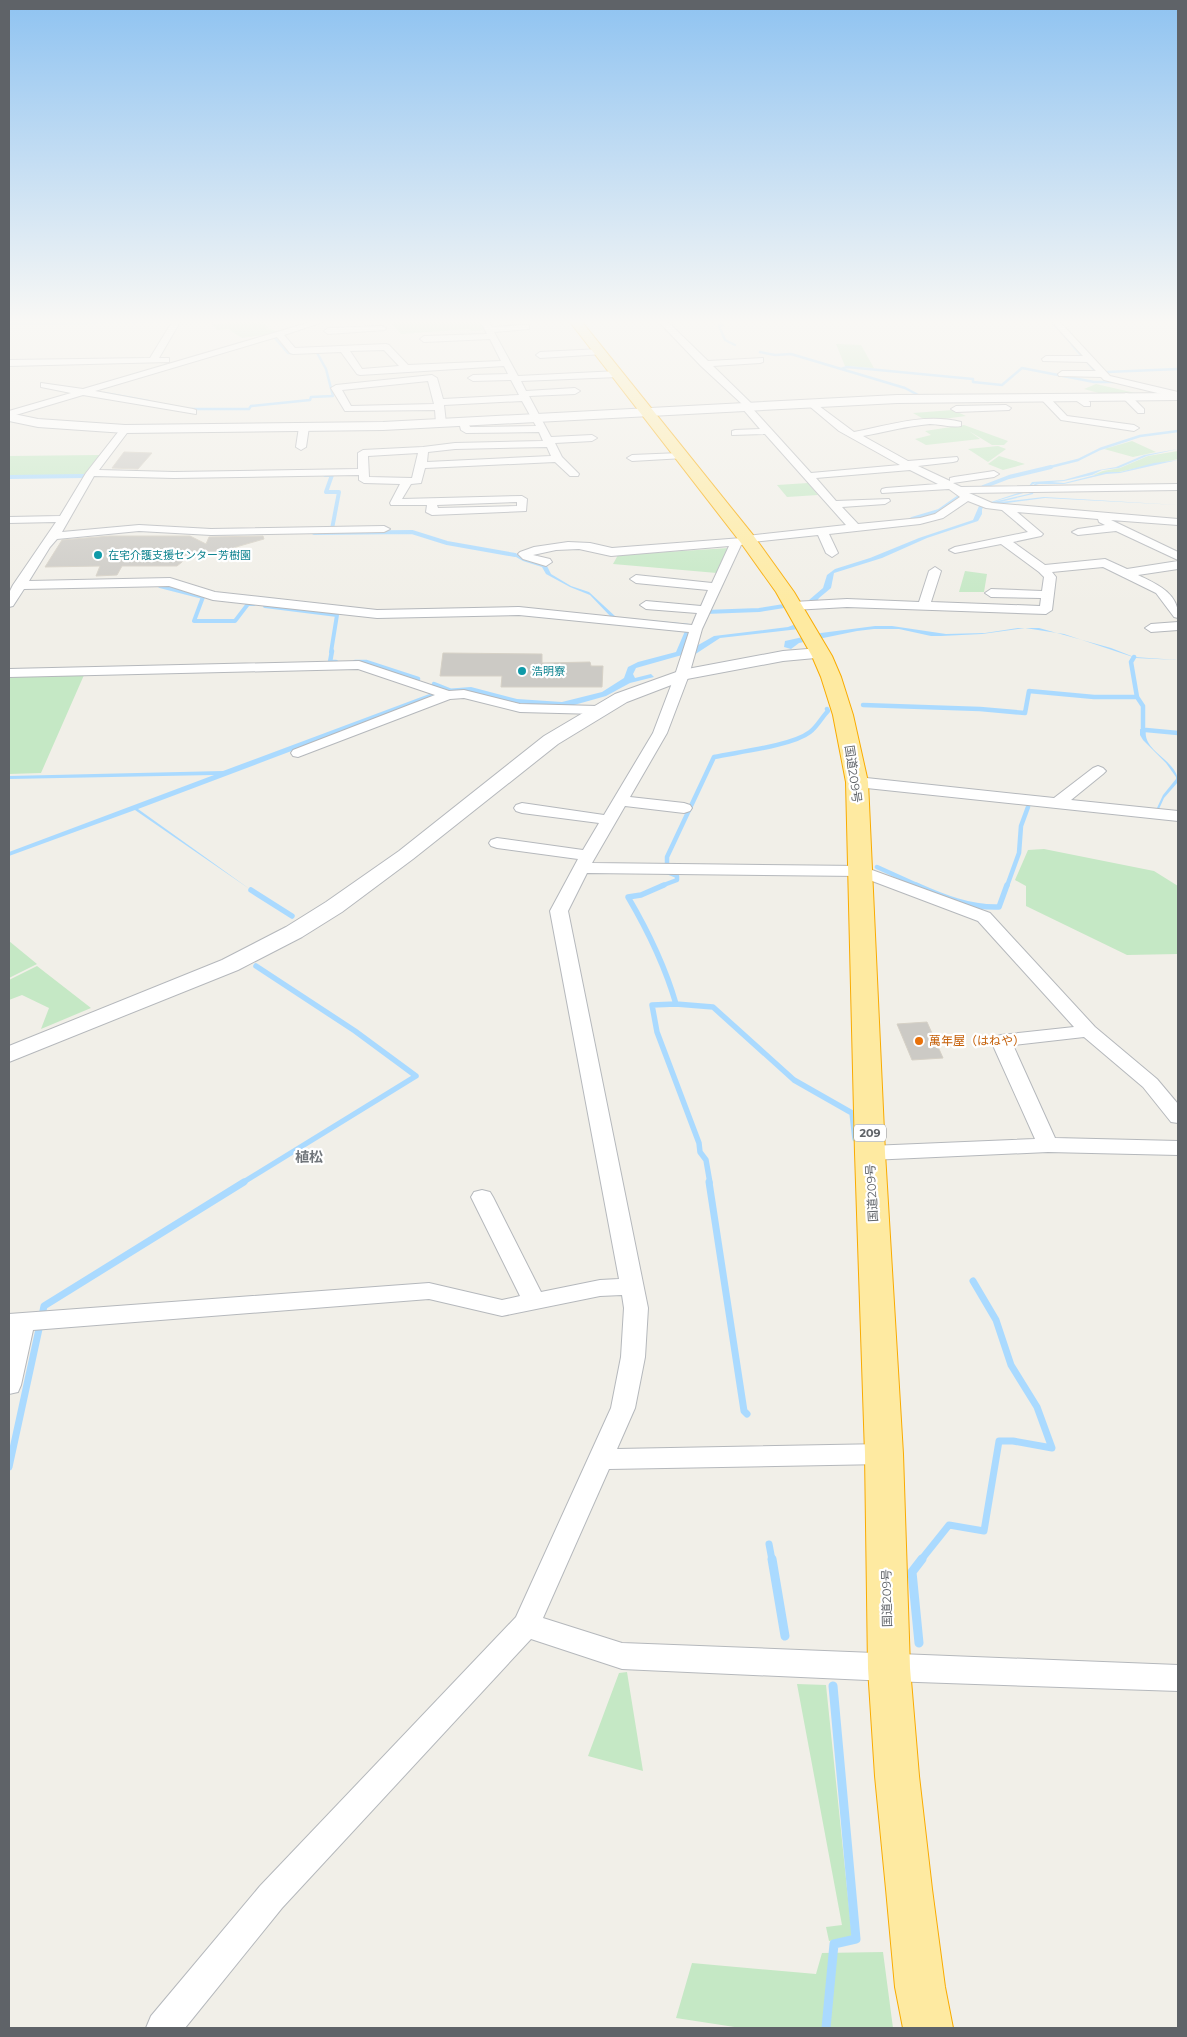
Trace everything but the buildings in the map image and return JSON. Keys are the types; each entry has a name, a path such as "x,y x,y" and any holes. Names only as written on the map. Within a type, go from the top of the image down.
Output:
{"highway":[{"name":"国道209号","path":"651,417 793,606 820,653 831,677 843,715 857,782 870,1154 884,1454 889,1668 897,1776 909,1889 920,1987 928,2028"}],"street":[{"path":"16,417 38,423 125,429 304,427 441,423 535,417"},
{"path":"441,417 441,423"},
{"path":"536,417 558,458 574,474"},
{"path":"756,417 860,531"},
{"path":"828,417 842,429 909,466 990,506 1178,522"},
{"path":"1063,417 1134,428"},
{"path":"853,435 898,426 941,421 958,424"},
{"path":"464,422 466,430 543,429"},
{"path":"301,447 304,427"},
{"path":"9,603 18,585 45,545 54,536 91,473 125,429"},
{"path":"735,433 768,431"},
{"path":"422,457 455,446 550,442 592,438"},
{"path":"422,457 417,473 417,481 364,480 362,472 363,453 422,457 459,463 558,458"},
{"path":"632,458 680,456"},
{"path":"808,476 909,466 953,459"},
{"path":"91,473 174,476 362,472"},
{"path":"546,562 527,557 524,554 552,548 593,547 611,552 744,541 822,532 860,531 920,521 940,516 955,489 994,474"},
{"path":"407,481 395,503 522,499 522,509 432,512 432,503"},
{"path":"834,504 886,496 955,489 1178,487"},
{"path":"955,550 1037,534 1005,507"},
{"path":"1093,515 1178,556"},
{"path":"9,520 64,519"},
{"path":"54,536 139,528 211,532 384,529"},
{"path":"1078,532 1122,529 1161,533"},
{"path":"822,532 832,554"},
{"path":"793,606 847,603 1046,610 1050,576 1004,540"},
{"path":"163,2028 271,1897 526,1625 623,1408 633,1357 636,1308 559,911 584,862 660,733 682,675 696,629 716,587 744,541"},
{"path":"1043,569 1105,563 1160,590 1164,598 1178,614"},
{"path":"1125,573 1178,565"},
{"path":"924,606 935,571"},
{"path":"636,579 716,587"},
{"path":"18,585 170,582 213,596 377,614 519,611 696,629"},
{"path":"991,593 1049,595"},
{"path":"646,605 705,610"},
{"path":"1152,628 1178,626"},
{"path":"9,1055 230,965 294,932 334,907 390,867 551,740 598,710 621,698 682,675 783,656 820,653"},
{"path":"9,673 359,665 448,695"},
{"path":"298,753 448,695 464,694 520,708 598,710"},
{"path":"1057,803 1098,771"},
{"path":"857,782 1178,816"},
{"path":"621,801 684,808"},
{"path":"522,808 610,820"},
{"path":"497,843 584,862 861,871 984,917 1088,1031 1150,1084 1178,1117"},
{"path":"1048,1146 1001,1041 1088,1031"},
{"path":"870,1154 1048,1146 1178,1148"},
{"path":"482,1197 534,1301"},
{"path":"9,1385 16,1322 429,1291 502,1308 600,1288 632,1287"},
{"path":"600,1459 884,1454"},
{"path":"526,1625 622,1656 1178,1678"}],"green space":[{"path":"920,417 958,417 927,421"},
{"path":"964,425 1008,441 1004,445 992,445 969,431 980,439 926,445 915,439 931,435 925,431"},
{"path":"1132,441 1156,452 1133,457 1104,449"},
{"path":"998,446 1006,449 988,462 968,449"},
{"path":"1178,451 1178,459 1119,472 1093,475 1120,468 1148,456"},
{"path":"100,455 84,475 9,476 9,456"},
{"path":"999,456 1025,464 1003,470 988,464"},
{"path":"808,483 818,495 787,497 777,485"},
{"path":"729,548 717,573 613,564 618,555"},
{"path":"965,571 987,574 984,592 959,592"},
{"path":"84,675 41,773 9,774 9,677"},
{"path":"1044,849 1154,871 1178,886 1178,954 1127,955 1026,906 1026,886 1015,880 1028,850"},
{"path":"9,941 37,964 9,978"},
{"path":"37,966 91,1008 41,1029 49,1008 22,995 9,1000 9,980"},
{"path":"627,1672 643,1771 588,1756 619,1673"},
{"path":"797,1684 826,1685 852,1937 829,1941 826,1927 842,1925"},
{"path":"883,1952 893,2028 741,2028 676,2018 692,1963 816,1974 822,1953"}],"water":[{"path":"1178,449 1147,456 1119,468 1102,470 1092,475 1064,481 1052,482 1064,483 1107,472 1120,472 1154,463 1178,460 1064,484 1039,484 1032,486 1036,483 1029,486 1032,482 1064,480 1099,470 1116,467 1144,455"},
{"path":"1027,490 1030,491 993,502 1034,491 1033,494 1000,502 1044,497 1178,505 1045,498 985,506 978,521 927,538 882,558 834,573 831,588 817,601 811,602 809,600 823,588 827,575 835,569 973,520 979,506"},
{"path":"509,553 547,566 551,574 571,586 589,592 616,617 690,624 693,648 714,636 788,627 796,624 799,629 720,638 694,655 682,655 636,668 633,674 635,678 651,674 654,677 630,683 606,696 574,705 559,706 517,703 468,691 452,692 444,689 471,687 517,699 562,702 602,692 624,678 628,667 638,662 676,652 685,631 611,617 590,595 570,587 546,574 542,567 523,561"},
{"path":"875,626 892,626 946,634 985,633 1025,628 982,634 941,636 931,636 899,629 874,629 799,643 791,649 784,647 785,641 821,633"},
{"path":"1025,628 1039,628 1056,633"},
{"path":"1081,640 1111,648 1134,657 1178,660 1136,658"},
{"path":"432,693 437,696 138,809 251,890 135,810 9,856 9,852 214,775 9,779 9,776 223,771"},
{"path":"1140,729 1146,730 1146,738 1149,744 1172,768 1176,774 1178,782 1164,798 1159,809 1157,808 1163,795 1176,777 1166,763 1143,740 1140,735"}],"waterway":[{"path":"1046,468 1078,460 1100,449 1140,436 1178,431"},
{"path":"983,487 1009,477 1051,467"},
{"path":"325,475 332,475 326,492 339,492 332,529"},
{"path":"9,477 84,476"},
{"path":"912,519 939,511 959,497"},
{"path":"314,533 412,532 447,543 515,555"},
{"path":"160,586 203,597 194,621 235,621 248,604 254,604"},
{"path":"265,606 337,615 331,652"},
{"path":"705,612 759,610 784,606"},
{"path":"332,651 330,662 336,662"},
{"path":"1134,657 1131,662 1137,697"},
{"path":"355,662 366,662 418,679"},
{"path":"434,684 449,690"},
{"path":"863,705 980,709 1025,713 1029,691 1094,697 1137,697"},
{"path":"1137,697 1143,706 1143,729"},
{"path":"661,886 677,880 677,876 667,872 667,857 714,757 778,745 802,737 815,727 828,711 827,709"},
{"path":"1146,730 1178,733"},
{"path":"1007,886 1019,853 1021,826 1028,807"},
{"path":"877,867 919,886"},
{"path":"664,885 641,895 628,897 655,949 667,976 676,1004"},
{"path":"916,885 967,904 988,907 999,907 1007,885"},
{"path":"251,890 292,916"},
{"path":"242,1183 416,1076 355,1031 256,966"},
{"path":"676,1004 713,1007 794,1080 852,1113 855,1139"},
{"path":"676,1004 652,1005 657,1032 699,1143 700,1152 706,1160 710,1183"},
{"path":"9,1467 44,1306 244,1182"},
{"path":"709,1182 744,1411 747,1414"},
{"path":"921,1560 949,1525 984,1531 999,1441 1013,1441 1052,1448 1037,1407 1011,1365 996,1320 973,1281"},
{"path":"769,1544 772,1560"},
{"path":"772,1559 785,1636"},
{"path":"919,1643 912,1572 922,1559"},
{"path":"826,2028 834,1944 856,1939 833,1686"}],"place":[{"name":"在宅介護支援センター芳樹園","path":"98,555"},
{"name":"浩明寮","path":"522,671"},
{"name":"萬年屋（はねや）","path":"919,1041"}],"district":[{"name":"植松","path":"309,1157"}]}
